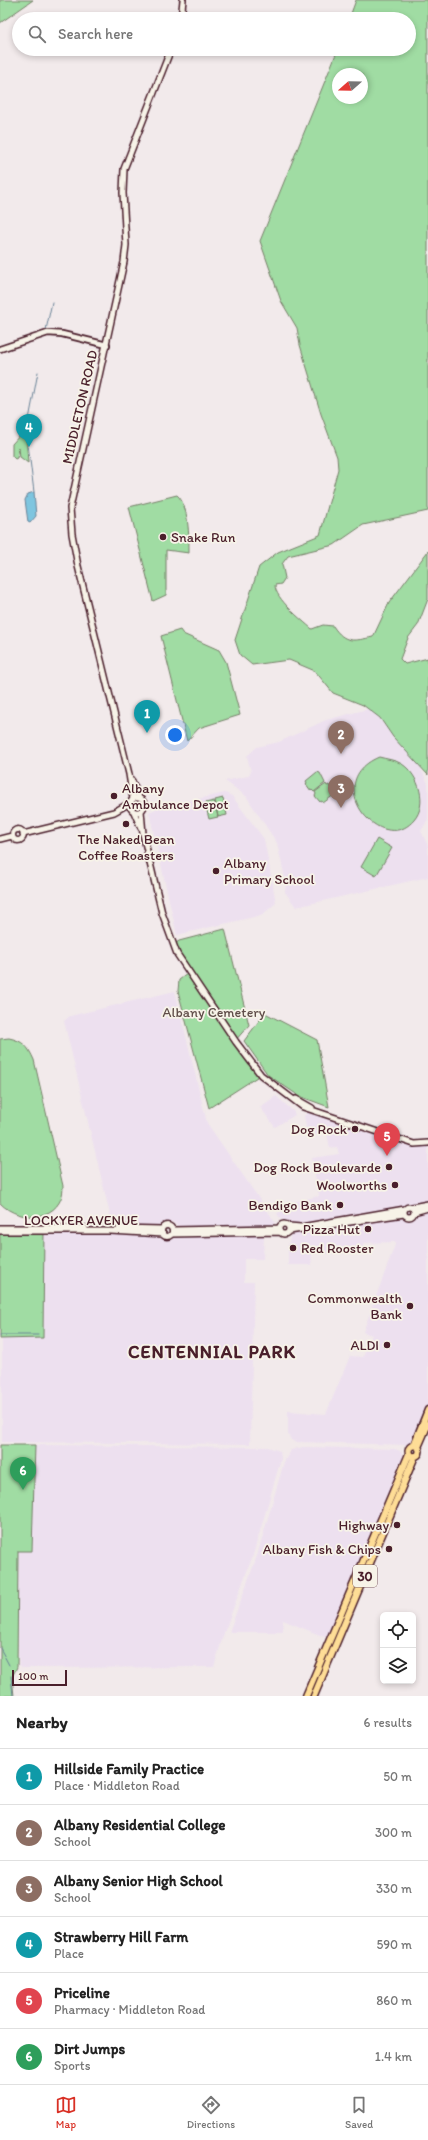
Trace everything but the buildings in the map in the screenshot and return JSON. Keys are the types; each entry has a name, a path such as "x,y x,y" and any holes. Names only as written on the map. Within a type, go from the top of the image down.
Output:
{"highway":[{"name":"30","path":"314,1696 412,1455 419,1452 416,1446 428,1410"},
{"name":"30","path":"412,1455 408,1448 416,1446 428,1424"},
{"name":"30","path":"306,1696 396,1493"}],"main road":[{"path":"182,12 183,0"},
{"name":"MIDDLETON ROAD","path":"141,811 144,803 139,798 129,774 78,566 70,518 71,497 85,446 107,345 126,245 123,193 124,169 168,56"},
{"name":"MIDDLETON ROAD","path":"129,774 133,811"},
{"path":"114,812 131,801 139,798"},
{"path":"133,811 143,834"},
{"path":"0,839 12,836 14,831 17,829 23,834 114,812 141,811 143,834 166,927 177,954 256,1068 283,1093 303,1108 320,1112 414,1144 428,1143"},
{"path":"405,1211 410,1216 413,1210 428,1204"},
{"path":"172,1232 167,1226 162,1232 167,1237 172,1232 280,1230 285,1235 289,1229 428,1208"},
{"path":"280,1230 284,1224 289,1229"},
{"name":"LOCKYER AVENUE","path":"0,1228 162,1232"},
{"name":"LOCKYER AVENUE","path":"0,1231 162,1232"}],"street":[{"path":"0,349 40,334 48,333 62,334 107,345"}],"shaded area":[{"path":"368,709 380,718 393,737 418,762 428,784 428,819 421,831 428,846 428,877 296,907 285,892 286,882 277,843 246,796 225,781 248,776 251,772 247,756 257,747 279,742 326,720"},
{"name":"Albany Primary School","path":"225,793 232,796 264,839 276,903 262,915 177,935 149,812 161,807"},
{"path":"175,991 207,1123 275,1222 273,1226 180,1227 172,1222 164,1222 158,1226 117,1227 112,1223 64,1021 70,1016"},
{"path":"276,1096 293,1111 295,1115 275,1127 260,1107"},
{"path":"308,1111 413,1146 428,1140 428,1407 410,1445 296,1442 291,1440 288,1434 288,1411 326,1414 350,1356 363,1357 372,1335 363,1332 396,1242 363,1243 363,1253 312,1254 311,1265 288,1265 288,1246 292,1229 291,1225 281,1219 277,1214 293,1202 319,1196 312,1158 339,1154 337,1147 330,1148 327,1133 308,1136 304,1116"},
{"path":"44,1233 157,1234 169,1239 173,1236 264,1236 263,1259 244,1259 244,1282 254,1282 250,1444 2,1442 2,1338"},
{"path":"35,1445 268,1447 280,1451 281,1459 253,1555 224,1633 214,1667 24,1668 19,1665 18,1551 32,1551"},
{"path":"303,1447 395,1449 400,1451 403,1456 403,1462 327,1638 283,1620 283,1632 229,1632 257,1556 284,1462 291,1450"}],"green space":[{"path":"0,0 33,0 16,12 12,12 12,15 0,23"},
{"path":"356,0 428,0 428,511 363,525 334,545 288,556 282,564 285,578 281,584 275,585 279,597 284,603 312,629 323,625 333,626 342,636 350,640 360,640 373,637 389,603 428,551 428,599 418,625 408,638 400,659 405,664 428,658 428,775 393,737 380,718 363,705 333,693 315,671 289,660 252,665 240,655 235,640 259,567 278,552 320,535 338,469 337,457 321,414 300,345 297,328 281,301 260,241 335,56 416,56 416,12 352,12"},
{"path":"21,434 26,435 28,463 20,457 19,448 17,458 15,459 12,456 12,444"},
{"name":"Snake Run","path":"177,495 184,506 186,514 189,553 166,550 166,595 153,601 129,507"},
{"path":"180,630 183,634 219,650 226,662 240,715 199,728 187,741 161,636"},
{"path":"379,757 402,764 413,775 420,790 421,798 418,813 414,820 401,829 387,830 373,823 362,812 355,798 355,783 362,768"},
{"path":"317,772 320,773 325,783 314,792 312,790 311,791 306,784 306,781"},
{"path":"326,784 327,786 329,785 334,795 323,803 322,801 320,802 315,796 315,792"},
{"path":"223,798 227,815 218,817 215,800"},
{"path":"214,801 218,817 209,819 205,803"},
{"path":"377,839 392,848 376,876 361,867"},
{"name":"Albany Cemetery","path":"225,929 249,1025 234,1042 257,1072 257,1077 209,1108 178,991 179,980 191,971 178,953 175,944 179,941"},
{"path":"265,1013 317,1040 329,1107 299,1096 268,1075 244,1041"},
{"path":"9,1038 24,1045 30,1051 34,1060 63,1186 61,1197 57,1206 40,1216 19,1214 9,1210 0,1203 0,1039"},
{"path":"44,1230 43,1338 0,1339 0,1231"},
{"path":"0,1445 35,1445 32,1551 18,1551 17,1667 12,1677 14,1696 0,1696"}],"water":[{"path":"34,492 36,516 30,523 28,522 25,500 28,494"}],"waterway":[{"path":"46,330 52,302"},
{"path":"27,430 38,372"},
{"path":"27,436 34,492"},
{"path":"0,1335 38,1335"},
{"path":"0,1648 9,1665"},
{"path":"11,1676 13,1696"}],"place":[{"name":"Strawberry Hill Farm","path":"29,447"},
{"name":"Snake Run","path":"163,537"},
{"name":"Hillside Family Practice","path":"147,733"},
{"name":"Albany Residential College","path":"341,754"},
{"name":"Albany Ambulance Depot","path":"114,796"},
{"name":"Albany Senior High School","path":"341,808"},
{"name":"The Naked Bean Coffee Roasters","path":"126,824"},
{"name":"Albany Primary School","path":"216,871"},
{"name":"Dog Rock","path":"355,1129"},
{"name":"Priceline","path":"387,1156"},
{"name":"Dog Rock Boulevarde","path":"389,1167"},
{"name":"Woolworths","path":"395,1185"},
{"name":"Bendigo Bank","path":"340,1205"},
{"name":"Pizza Hut","path":"368,1229"},
{"name":"Red Rooster","path":"293,1248"},
{"name":"Commonwealth Bank","path":"410,1306"},
{"name":"ALDI","path":"387,1345"},
{"name":"Dirt Jumps","path":"23,1490"},
{"name":"Highway","path":"397,1525"},
{"name":"Albany Fish & Chips","path":"389,1549"}],"district":[{"name":"CENTENNIAL PARK","path":"212,1352"}]}
